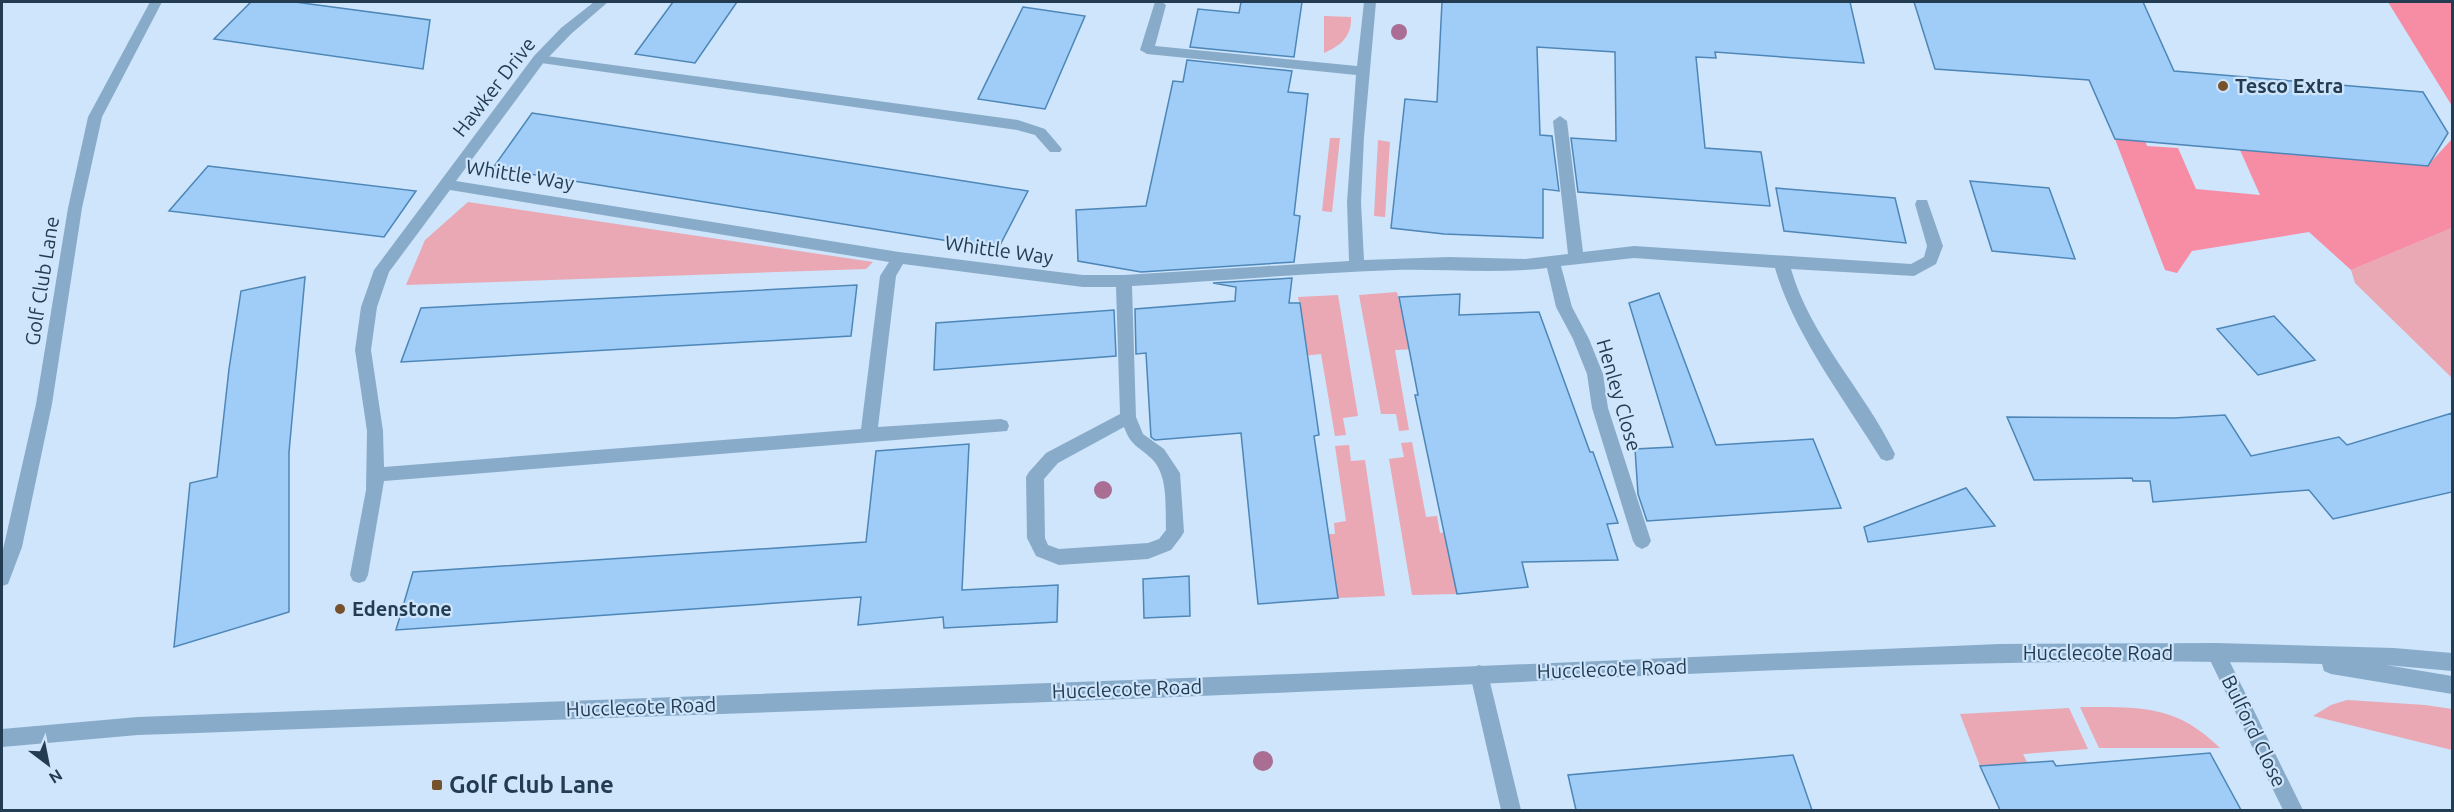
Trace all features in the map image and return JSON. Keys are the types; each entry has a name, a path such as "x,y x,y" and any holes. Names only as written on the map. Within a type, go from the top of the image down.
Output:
{"street":[{"name":"Golf Club Lane","path":"2,578 13,547 44,404 75,208 95,117 142,24 156,2"},
{"name":"Hawker Drive","path":"359,575 375,489 375,431 363,350 369,307 382,270 539,59 566,31 602,2"},
{"path":"1370,2 1354,202 1357,266 1552,263 1634,252 1914,270 1931,260 1935,246 1922,204"},
{"path":"1160,5 1147,50 1363,71"},
{"path":"539,59 1018,125 1040,132 1055,149"},
{"path":"1560,121 1576,260"},
{"name":"Whittle Way","path":"446,184 899,258 1044,278 1124,281 1357,266"},
{"path":"869,435 888,276 899,258"},
{"path":"1781,262 1790,293 1807,326 1887,454"},
{"name":"Henley Close","path":"1552,263 1564,307 1581,339 1595,374 1600,408 1642,541"},
{"path":"1124,281 1128,417 1136,438 1158,454 1171,473 1175,532 1165,545 1148,551 1059,557 1042,551 1035,538 1035,477 1052,458 1128,417"},
{"path":"375,475 1001,426"},
{"name":"Hucclecote Road","path":"2,738 138,726 2000,653 2215,652 2394,657 2452,662"},
{"name":"Bulford Close","path":"2215,652 2293,810"},
{"name":"Hucclecote Road","path":"2253,654 2385,672 2452,685"},
{"path":"1479,674 1511,810"}],"shaded area":[{"path":"2388,2 2452,2 2452,106"},
{"path":"1324,16 1351,17 1351,24 1344,40 1324,53"},
{"path":"1330,138 1340,138 1332,212 1322,211"},
{"path":"2115,139 2145,141 2147,146 2178,148 2196,189 2260,195 2240,150 2427,166 2452,139 2452,228 2351,270 2309,232 2192,251 2177,273 2165,270"},
{"path":"1378,140 1390,142 1385,217 1374,216"},
{"path":"468,202 873,262 866,269 406,285 425,240"},
{"path":"2452,228 2452,378 2355,283 2351,270"},
{"path":"1397,292 1406,334 1412,335 1415,349 1395,350 1409,430 1399,431 1396,414 1381,414 1359,295"},
{"path":"1338,295 1358,416 1343,418 1346,435 1335,436 1321,354 1302,356 1305,336 1298,297"},
{"path":"1412,442 1426,517 1437,516 1440,533 1451,532 1455,552 1448,553 1457,594 1412,595 1389,459 1404,457 1401,443"},
{"path":"1349,445 1351,461 1365,460 1385,596 1338,598 1333,559 1325,559 1322,534 1335,534 1334,523 1346,521 1335,446"},
{"path":"2347,700 2452,709 2452,750 2313,716 2331,705"},
{"path":"2080,707 2120,707 2155,711 2188,723 2220,748 2099,748"},
{"path":"2069,708 2088,749 2023,754 2027,762 1980,766 1960,714"}],"building":[{"path":"251,2 295,2 430,20 423,69 214,39"},
{"path":"673,2 737,2 695,63 635,54"},
{"path":"1241,2 1302,2 1294,57 1190,47 1198,9 1239,13"},
{"path":"1442,2 1850,2 1864,63 1715,52 1716,58 1696,57 1705,148 1761,152 1770,206 1578,192 1571,138 1616,141 1615,52 1537,47 1540,135 1552,136 1559,191 1543,189 1543,238 1444,234 1391,228 1405,99 1437,102"},
{"name":"Tesco Extra","path":"1914,2 2143,2 2174,71 2423,92 2448,133 2428,166 2115,139 2089,80 1935,69"},
{"path":"1023,7 1085,16 1045,109 978,99"},
{"path":"1187,60 1292,71 1288,92 1308,94 1294,215 1300,216 1294,262 1141,272 1078,261 1076,210 1146,206 1173,81 1183,82"},
{"path":"532,113 1028,191 999,247 986,247 493,168"},
{"path":"208,166 416,191 384,237 169,211"},
{"path":"1970,181 2049,188 2075,259 1992,251"},
{"path":"1776,188 1895,198 1906,243 1784,231"},
{"path":"305,277 289,452 289,612 174,647 190,483 217,477 229,369 241,291"},
{"path":"1292,278 1289,303 1300,303 1319,435 1314,436 1338,598 1258,604 1241,433 1155,440 1151,437 1146,353 1136,354 1135,309 1235,301 1236,287 1213,283"},
{"path":"857,285 851,336 401,362 421,308"},
{"path":"1659,293 1716,445 1813,439 1841,508 1647,521 1638,494 1635,449 1673,447 1629,303"},
{"path":"1460,294 1459,315 1539,312 1618,523 1607,524 1618,560 1522,562 1528,587 1457,594 1415,395 1418,395 1399,297"},
{"path":"1114,310 1116,356 934,370 936,323"},
{"path":"2274,316 2315,360 2258,375 2217,329"},
{"path":"2452,413 2452,492 2333,519 2309,490 2153,502 2150,481 2133,481 2132,478 2034,480 2007,417 2174,418 2225,415 2251,456 2339,437 2347,445"},
{"path":"969,444 962,590 1058,585 1057,622 944,628 943,617 858,625 861,597 396,630 413,572 866,542 876,451"},
{"path":"1966,488 1995,526 1868,542 1864,527"},
{"path":"1189,576 1190,616 1144,618 1143,579"},
{"path":"2210,753 2241,810 2000,810 1980,766 2053,761 2056,766"},
{"path":"1793,755 1812,810 1576,810 1568,775"}],"place":[{"name":"Tesco Extra","path":"2223,86"},
{"name":"Edenstone","path":"340,609"},
{"name":"Golf Club Lane","path":"437,785"}]}
